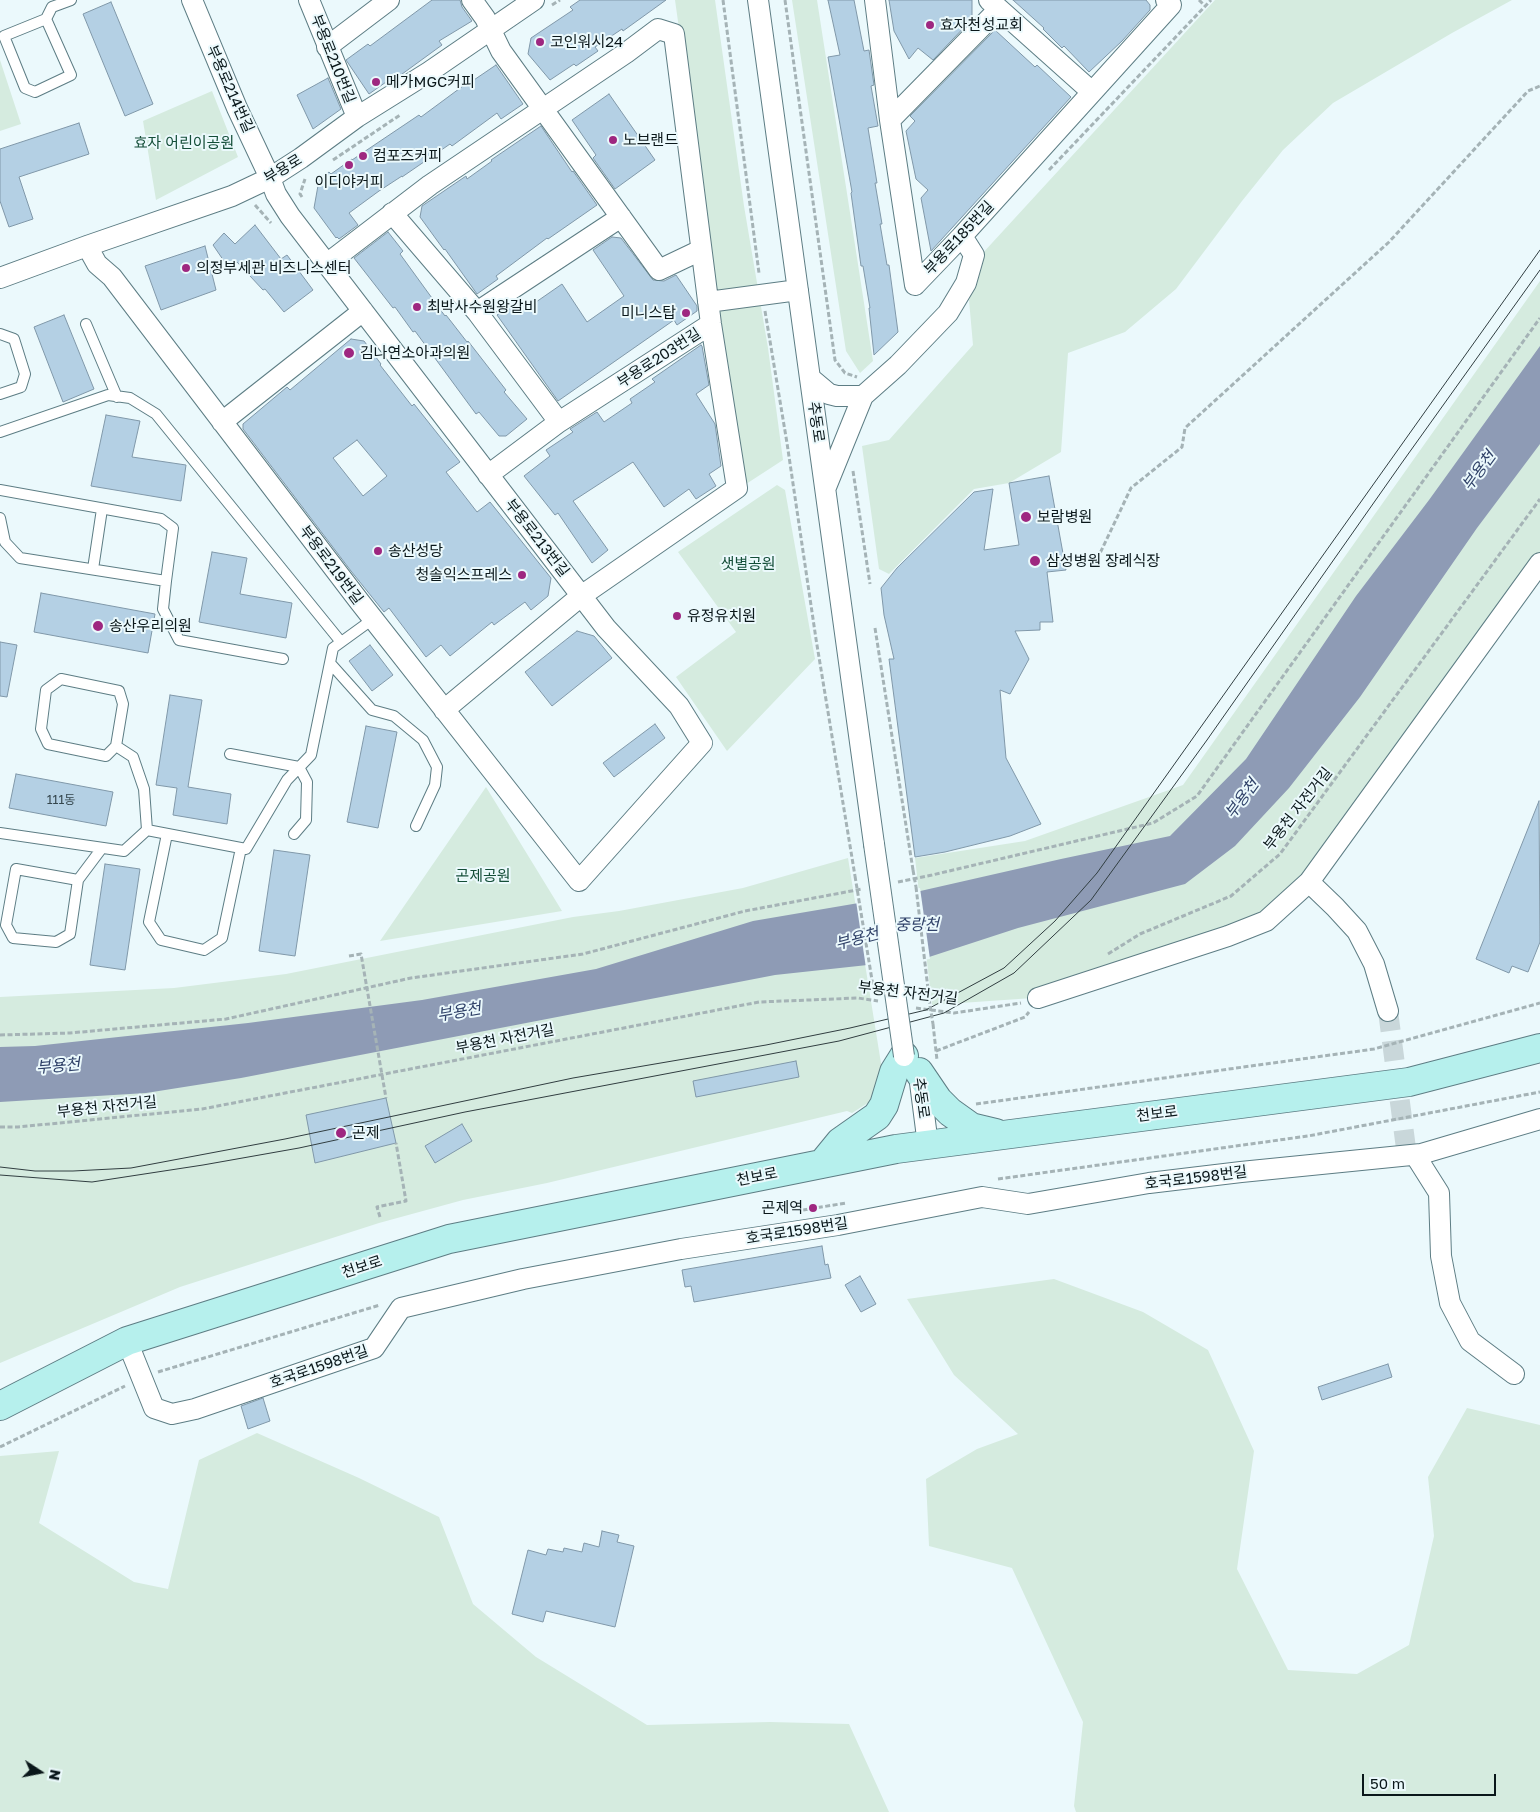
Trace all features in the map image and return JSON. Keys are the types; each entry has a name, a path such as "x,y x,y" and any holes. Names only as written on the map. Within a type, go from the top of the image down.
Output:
{"main road":[{"name":"천보로","path":"0,1406 128,1341 449,1239 896,1149 1409,1082 1540,1048"},
{"path":"822,1164 840,1142 877,1116 884,1105 894,1072 920,1065 938,1100 950,1112 971,1127 1000,1134"}],"street":[{"name":"부용로214번길","path":"192,0 237,108 270,178"},
{"name":"부용로210번길","path":"309,0 357,117"},
{"path":"327,47 389,0"},
{"path":"472,0 485,18 501,51 659,270 702,250"},
{"name":"부용로","path":"0,278 232,196 270,178 302,158 357,117 429,72 534,0"},
{"name":"추동로","path":"758,0 874,844 920,1065 928,1145"},
{"name":"부용로185번길","path":"875,0 890,120 915,285 962,236 1171,5 1166,0"},
{"path":"890,120 994,4 1092,92"},
{"name":"부용로203번길","path":"488,475 559,422 711,324 674,34 658,29 543,108"},
{"path":"328,263 392,212 543,108"},
{"name":"부용로213번길","path":"270,178 276,194 290,216 328,263 488,475 606,628 679,706 702,743 579,881"},
{"path":"392,212 477,312 559,422"},
{"path":"477,312 621,217"},
{"path":"825,489 863,396 898,365 948,313 966,283 974,255 962,236"},
{"name":"부용로219번길","path":"87,246 97,264 112,278 373,619 579,881"},
{"path":"708,302 798,290"},
{"path":"222,422 363,311"},
{"path":"444,710 581,596 737,488 711,324"},
{"path":"810,378 829,394 837,396 863,396"},
{"path":"1036,1000 1228,936 1266,921 1309,882 1540,564"},
{"path":"1309,882 1356,931 1374,964 1388,1011"},
{"name":"호국로1598번길","path":"128,1341 154,1408 172,1414 195,1409 374,1348 401,1308 523,1279 681,1249 838,1224 982,1197 1028,1204 1149,1183 1415,1155 1540,1119"},
{"path":"1415,1155 1439,1193 1441,1256 1450,1303 1470,1341 1514,1374"}],"lane":[{"path":"46,20 71,75 35,92 25,88 4,36 46,20 52,7 71,0"},
{"path":"86,324 117,396"},
{"path":"0,334 14,339 25,374 21,387 0,394"},
{"path":"0,432 108,395 130,398 156,414 342,642"},
{"path":"0,490 161,519 173,528 163,609 179,640 283,659"},
{"path":"92,569 102,509"},
{"path":"0,518 5,542 20,558 166,581"},
{"path":"147,830 246,849 287,780 311,755 333,648 373,619"},
{"path":"330,663 372,710 394,716 423,740 437,767 436,785 416,826"},
{"path":"61,680 119,691 123,704 116,746 106,756 48,744 41,729 46,690 61,680"},
{"path":"116,746 133,757 144,789 147,830"},
{"path":"230,754 299,767"},
{"path":"294,834 306,820 307,782 299,767"},
{"path":"0,833 124,851 147,830"},
{"path":"167,834 150,922 161,940 204,950 222,938 241,848"},
{"path":"78,880 16,869 6,925 13,938 56,942 70,934 78,880 102,848"}],"path":[{"path":"723,0 759,273"},
{"path":"785,0 835,360 846,373"},
{"path":"1199,0 1205,6"},
{"path":"1043,177 1211,0"},
{"path":"1094,566 1131,488 1182,447 1185,428 1389,242 1528,91 1540,86"},
{"path":"328,164 400,114"},
{"path":"305,202 300,194 304,180 312,175"},
{"path":"247,209 255,205 273,226"},
{"path":"764,308 877,1010"},
{"path":"852,463 870,584"},
{"name":"부용천 자전거길","path":"1101,959 1140,934 1231,896 1280,854 1540,499"},
{"path":"875,628 913,870 936,1051"},
{"path":"349,956 361,954 386,1098"},
{"name":"부용천 자전거길","path":"0,1127 18,1127 202,1109 760,1002 858,998 885,1003"},
{"path":"920,1065 936,1051 1025,1017 1036,1000"},
{"name":"부용천 자전거길","path":"913,1008 954,1013 1036,1000"},
{"path":"966,1105 1374,1049 1540,1003"},
{"path":"998,1179 1308,1136 1540,1092"},
{"path":"380,1217 377,1207 406,1201 396,1143"}],"green space":[{"path":"675,0 715,0 744,206 768,348 783,460 743,486"},
{"path":"792,0 817,0 873,361 860,373 846,351"},
{"path":"1215,0 1512,0 1333,103 1283,150 1176,289 1125,332 1068,353 1061,452 1009,483 974,489 889,574 879,569 862,446 889,440 973,345 969,300 976,281 981,255"},
{"path":"0,60 21,124 0,131"},
{"name":"효자 어린이공원","path":"212,91 238,157 156,200 143,121"},
{"path":"1540,281 1540,553 1311,870 1263,918 1033,998 932,1005 915,858 1025,841 1183,785"},
{"name":"샛별공원","path":"777,485 785,490 815,659 727,751 676,677 736,632 678,552"},
{"name":"곤제공원","path":"486,787 562,911 380,941"},
{"path":"848,858 884,1082 871,1101 852,1113 847,1111 547,1183 463,1200 379,1223 180,1287 0,1363 0,997 174,988 286,974 573,917 619,911 743,888"},
{"path":"1054,1279 1143,1312 1208,1350 1254,1451 1237,1569 1288,1670 1357,1674 1409,1645 1434,1536 1428,1477 1467,1408 1540,1425 1540,1812 1076,1812 1074,1806 1083,1722 1012,1568 929,1546 926,1479 977,1449 1018,1434 954,1375 907,1299"},
{"path":"257,1433 359,1478 439,1517 473,1604 536,1657 647,1725 770,1722 849,1724 889,1812 0,1812 0,1456 59,1451 39,1523 134,1582 168,1589 199,1460"}],"water":[{"name":"중랑천","path":"1540,346 1540,444 1477,528 1360,697 1289,788 1235,846 1185,884 1018,928 923,959 775,975 241,1078 146,1093 0,1102 0,1047 35,1046 248,1023 422,1000 596,969 753,921 894,897 1170,836 1246,759 1356,596 1429,500"}],"pier":[{"path":"920,888 930,959 866,968 856,901"}],"building":[{"path":"432,0 460,0 462,7 472,21 439,41 442,45 398,77 396,75 369,94 346,60 368,44 370,46"},
{"path":"580,0 666,0 623,31 622,29 595,47 598,51 550,80 528,54 531,38 573,10 570,7"},
{"path":"828,0 854,0 864,51 869,50 874,85 871,86 878,126 868,128 877,183 875,183 882,224 880,224 887,265 889,265 898,332 874,355 870,308 863,266 861,266 852,192 828,57 840,55"},
{"name":"효자천성교회","path":"889,0 972,0 972,19 933,60 918,48 909,59 894,31"},
{"path":"1013,0 1146,0 1150,5 1150,10 1122,41 1089,72 1064,46 1062,48 1044,28"},
{"path":"111,2 153,104 125,116 83,14"},
{"path":"995,30 1035,67 1037,65 1071,97 931,251 921,198 928,190 916,179 906,131 915,121 910,116"},
{"path":"496,65 523,104 501,119 497,113 452,146 450,144 379,191 349,213 358,225 339,239 336,238 314,208 319,180 329,172 331,174 419,115 421,117 467,83"},
{"path":"328,78 341,109 313,129 297,95"},
{"name":"노브랜드","path":"609,94 655,160 615,189 593,158 596,155 572,120"},
{"path":"79,123 89,154 19,177 33,219 9,227 0,201 0,149"},
{"path":"541,126 597,205 547,238 496,276 498,279 477,294 420,217 422,206 466,176 467,179"},
{"path":"255,225 281,259 287,255 313,290 284,312 265,289 263,290 237,262 228,267 213,245 224,233 235,244"},
{"path":"388,232 403,251 400,254 445,316 468,341 506,390 504,392 527,419 506,436 499,436 479,412 476,414 415,331 413,332 395,307 393,308 354,258"},
{"path":"612,237 621,238 653,280 664,281 676,275 697,306 697,311 677,325 674,320 558,401 497,315 519,300 526,309 562,284 587,322 624,296 593,250"},
{"path":"205,246 216,290 161,310 145,266"},
{"path":"64,315 94,389 63,402 34,327"},
{"path":"351,339 364,341 412,406 414,404 460,462 446,472 477,512 490,502 551,578 548,596 531,610 525,602 494,625 492,622 450,656 441,645 426,657 389,608 384,612 351,571 243,429 243,424 287,387 290,390","holes":["357,440 387,476 363,496 333,458"]},
{"path":"701,345 709,385 696,394 715,424 721,466 709,474 716,486 696,499 689,489 664,507 633,462 573,501 608,550 592,563 558,513 555,515 524,476 550,456 546,450 573,432 570,429 597,412 604,422 632,403 630,399 655,382 652,379"},
{"path":"106,415 140,421 132,457 186,465 181,501 91,486"},
{"path":"1049,476 1066,570 1047,572 1053,622 1040,622 1040,630 1015,631 1029,659 1010,694 1000,690 1006,758 1041,824 1010,836 945,852 915,857 889,659 894,659 884,615 881,588 897,568 974,492 993,489 984,550 1019,545 1009,483"},
{"path":"212,552 247,558 240,594 292,603 286,638 199,622"},
{"path":"41,593 155,614 148,653 34,632"},
{"path":"577,631 594,636 612,658 552,706 525,672"},
{"path":"0,642 17,645 7,697 0,696"},
{"path":"370,645 393,675 372,691 349,661"},
{"path":"170,695 202,700 188,787 231,794 227,824 173,815 177,788 156,785"},
{"path":"655,724 665,738 614,777 603,763"},
{"path":"366,726 397,732 378,828 347,822"},
{"path":"16,774 113,792 106,826 9,808"},
{"path":"1539,801 1540,942 1528,972 1512,966 1509,973 1476,959"},
{"path":"274,850 310,855 295,956 259,951"},
{"path":"105,864 140,869 125,970 90,965"},
{"path":"796,1061 799,1077 696,1097 693,1081"},
{"name":"곤제","path":"386,1098 396,1143 315,1163 306,1115"},
{"path":"462,1124 472,1141 435,1163 425,1146"},
{"path":"822,1246 825,1265 828,1264 831,1278 694,1302 691,1286 685,1287 682,1270"},
{"path":"860,1276 876,1304 861,1312 845,1285"},
{"path":"1388,1364 1392,1377 1322,1400 1318,1387"},
{"path":"263,1398 270,1421 248,1429 241,1406"},
{"path":"602,1531 619,1535 617,1542 634,1546 615,1627 546,1611 543,1622 512,1614 528,1550 546,1555 548,1549 563,1552 564,1548 582,1552 584,1543 599,1547"}],"tunnel":[{"path":"1388,1011 1407,1156"}],"tram line":[{"path":"0,1167 35,1171 131,1168 285,1139 573,1078 766,1045 926,1010 1004,968 1055,921 1097,873 1540,250"},
{"path":"0,1175 92,1182 203,1165 299,1148 465,1112 839,1041 944,1013 1014,973 1091,900 1207,740 1540,270"}],"place":[{"name":"효자천성교회","path":"930,25"},
{"name":"코인워시24","path":"540,42"},
{"name":"메가MGC커피","path":"376,82"},
{"name":"노브랜드","path":"613,140"},
{"name":"컴포즈커피","path":"363,156"},
{"name":"이디야커피","path":"349,165"},
{"name":"의정부세관 비즈니스센터","path":"186,268"},
{"name":"최박사수원왕갈비","path":"417,307"},
{"name":"미니스탑","path":"686,313"},
{"name":"김나연소아과의원","path":"349,353"},
{"name":"보람병원","path":"1026,517"},
{"name":"송산성당","path":"378,551"},
{"name":"삼성병원 장례식장","path":"1035,561"},
{"name":"청솔익스프레스","path":"522,575"},
{"name":"유정유치원","path":"677,616"},
{"name":"송산우리의원","path":"98,626"},
{"name":"곤제","path":"341,1133"},
{"name":"곤제역","path":"813,1208"}],"water label":[{"name":"부용천","path":"1479,471"},
{"name":"부용천","path":"1242,799"},
{"name":"부용천","path":"857,939"},
{"name":"부용천","path":"459,1012"},
{"name":"부용천","path":"58,1066"}]}
